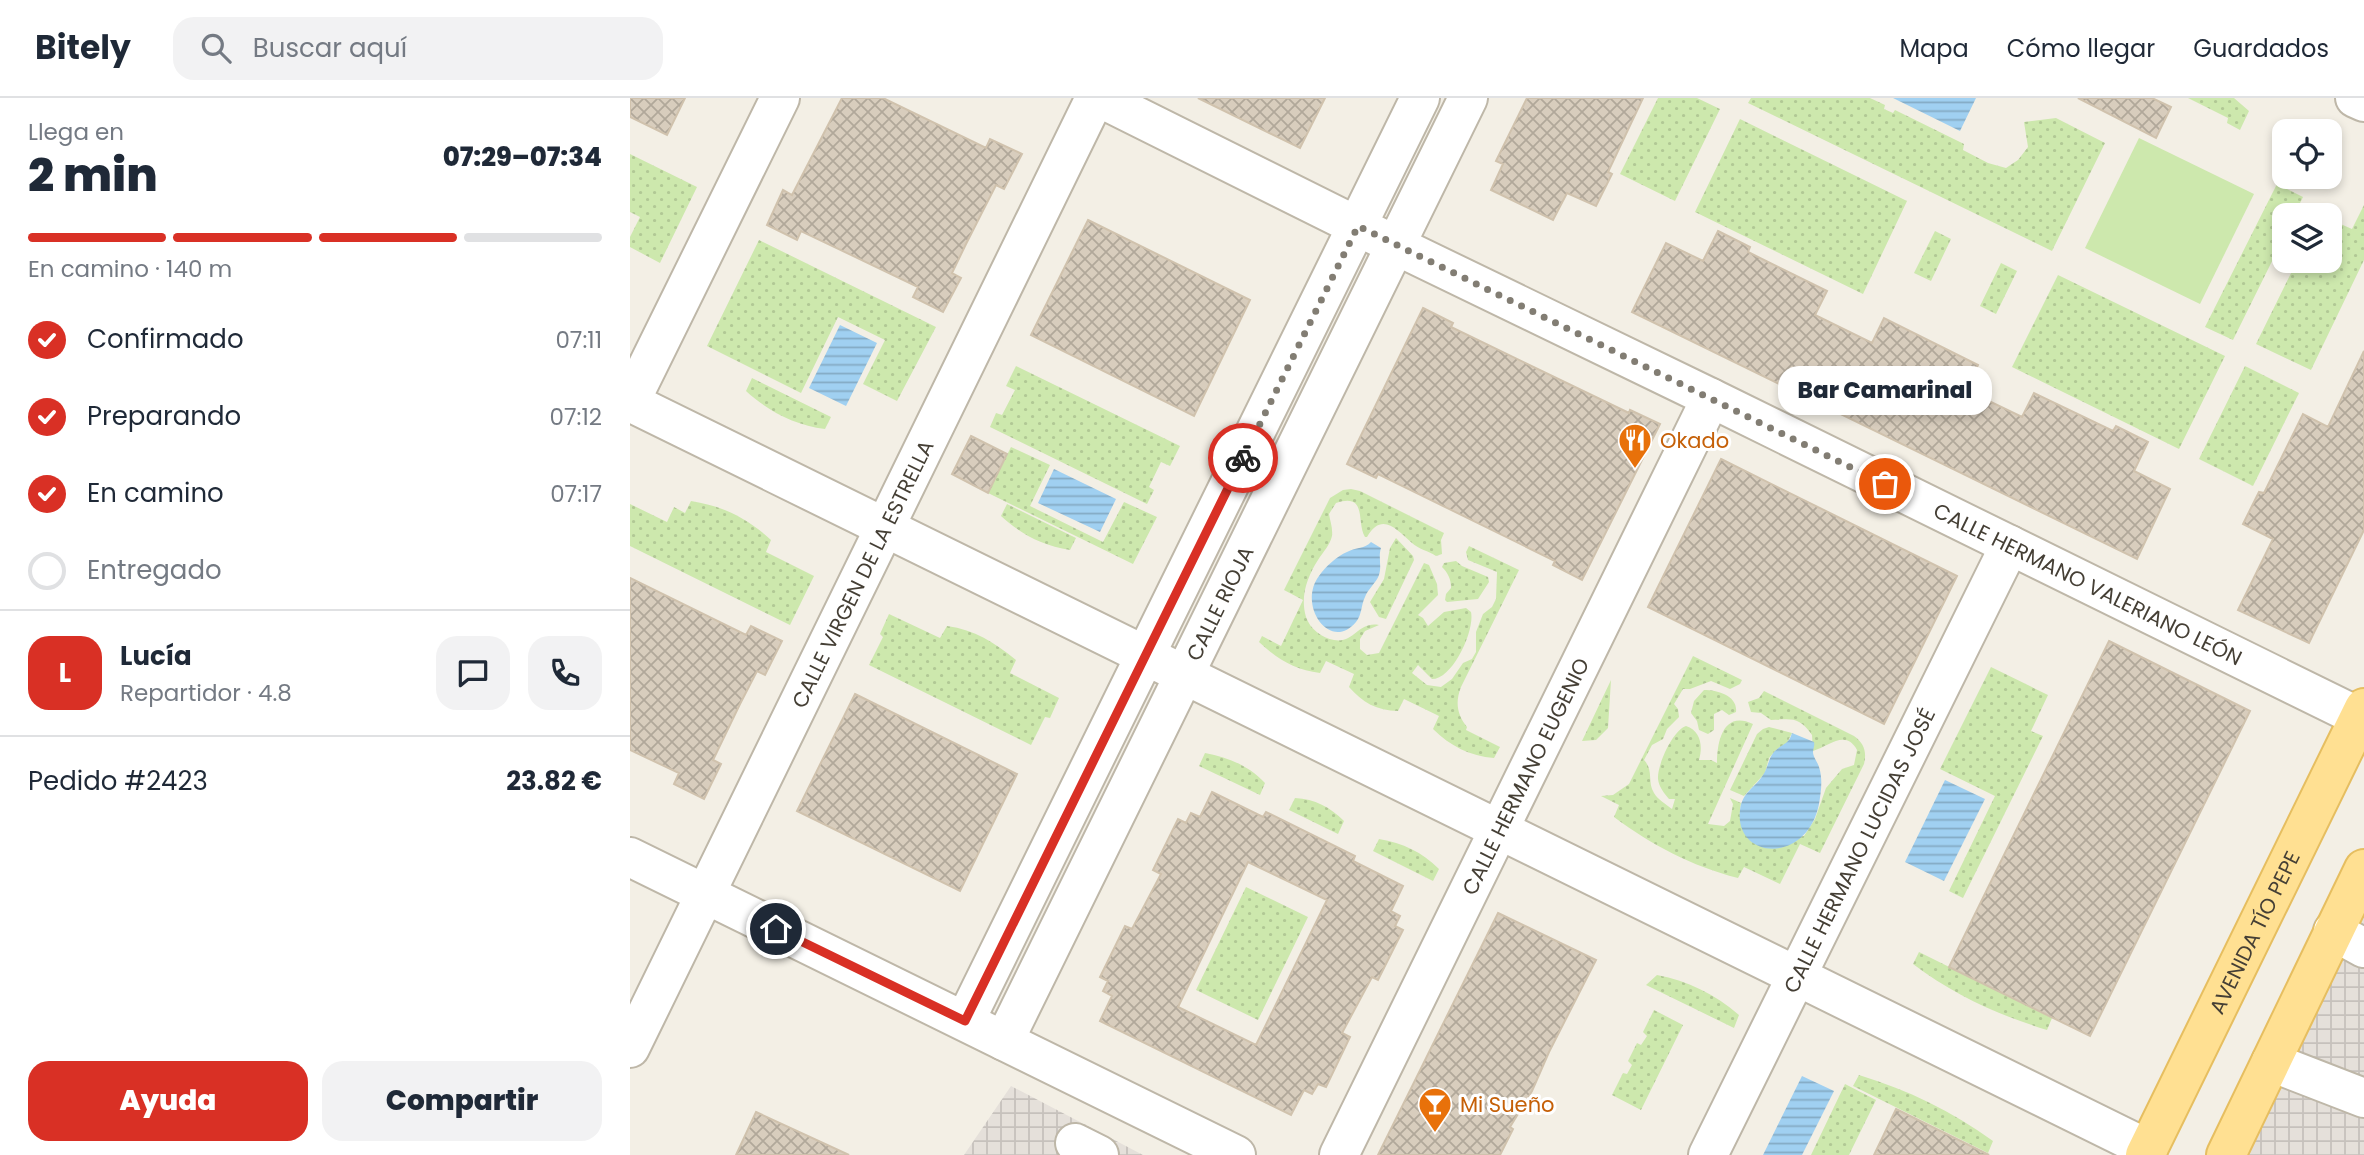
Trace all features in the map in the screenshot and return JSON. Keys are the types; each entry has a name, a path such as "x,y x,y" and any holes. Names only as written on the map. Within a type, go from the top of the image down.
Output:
{"main road":[{"name":"AVENIDA TÍO PEPE","path":"2146,1152 2362,713"},
{"path":"2226,1155 2271,1062 2349,940 2364,869"}],"street":[{"path":"780,98 630,402 1797,976 2146,1152"},
{"name":"CALLE HERMANO VALERIANO LEÓN","path":"1098,98 1141,107 1395,245 2010,545 2362,713"},
{"name":"CALLE VIRGEN DE LA ESTRELLA","path":"630,1048 1098,98"},
{"name":"CALLE RIOJA","path":"965,1021 1420,98"},
{"name":"CALLE RIOJA","path":"1004,1041 1468,98"},
{"path":"2355,98 2364,102"},
{"path":"1398,144 1435,163"},
{"name":"CALLE HERMANO EUGENIO","path":"1339,1155 1711,398"},
{"name":"CALLE HERMANO LUCIDAS JOSÉ","path":"1708,1155 2010,545"},
{"path":"630,857 1236,1155"},
{"path":"2271,1062 2364,1098"}],"shaded area":[{"path":"2364,895 2364,1155 2236,1155"},
{"path":"1011,1086 1143,1155 964,1155"}],"green space":[{"path":"1658,98 1697,98 1720,109 1675,201 1620,174"},
{"path":"1751,98 1870,98 1885,105 1884,109 1893,113 1895,110 1964,144 1963,150 1988,163 2006,168 2018,160 2028,147 2024,122 2056,118 2105,143 2052,251 1748,103"},
{"path":"2188,98 2234,98 2249,111 2240,130 2227,123 2228,118"},
{"path":"1740,119 1907,201 1863,294 1695,212"},
{"path":"2139,138 2254,194 2200,304 2085,248"},
{"path":"630,154 697,187 660,263 630,247 630,237 640,217 630,212"},
{"path":"2274,189 2287,189 2303,197 2300,203 2272,203 2272,261 2233,340 2205,327"},
{"path":"2364,205 2364,260 2311,370 2256,344 2291,273 2342,273 2342,225 2352,229"},
{"path":"1935,231 1951,239 1931,281 1914,273"},
{"path":"759,240 936,327 897,401 863,384 885,340 838,317 801,393 707,346"},
{"path":"2001,263 2017,271 1996,314 1980,306"},
{"path":"2058,275 2225,356 2179,449 2012,367"},
{"path":"1016,366 1180,446 1170,466 1161,462 1149,487 1154,490 1147,504 990,427 996,413 1002,415 1015,390 1006,386"},
{"path":"2245,366 2299,393 2253,486 2199,459"},
{"path":"752,378 831,417 825,429 793,421 764,405 746,391"},
{"path":"1011,447 1050,465 1030,506 1103,542 1124,502 1157,517 1133,564 988,493"},
{"path":"1351,489 1444,533 1441,540 1442,554 1436,556 1417,547 1390,525 1378,525 1365,537 1357,505 1346,501 1336,503 1329,514 1331,539 1311,573 1304,595 1304,610 1308,621 1313,629 1325,637 1334,640 1347,639 1366,626 1379,625 1365,631 1360,639 1360,649 1367,655 1379,653 1424,563 1429,565 1437,584 1438,595 1418,615 1428,626 1444,612 1466,608 1471,612 1466,641 1448,671 1432,679 1418,665 1412,673 1427,685 1441,687 1452,679 1463,663 1472,659 1476,652 1476,632 1483,614 1492,607 1496,599 1497,572 1468,560 1466,552 1469,546 1519,570 1458,698 1459,713 1466,730 1500,747 1494,758 1477,755 1453,745 1433,729 1439,716 1404,699 1398,711 1383,709 1365,701 1349,687 1354,674 1326,661 1320,673 1302,669 1273,654 1259,642 1262,636 1281,646 1303,600 1284,590 1330,498 1343,490"},
{"path":"691,501 714,506 744,519 771,540 766,552 814,576 790,625 630,546 630,504 667,522 674,507 685,513"},
{"path":"1007,504 1076,538 1070,550 1041,542 1017,529 1001,516"},
{"path":"1396,538 1414,560 1386,619 1379,617 1370,602 1384,579 1390,548"},
{"path":"1456,561 1488,577 1489,582 1478,599 1445,600 1451,585 1449,576 1442,567 1444,563"},
{"path":"889,614 940,638 947,626 967,630 984,638 1016,660 1010,673 1059,698 1050,718 1045,717 1031,745 869,665 883,637 880,634"},
{"path":"1693,656 1742,680 1730,689 1711,681 1683,689 1674,704 1679,717 1667,729 1663,739 1652,745 1644,760 1649,768 1654,793 1672,809 1675,799 1669,799 1661,787 1658,773 1663,757 1676,734 1686,726 1691,728 1700,740 1699,760 1717,763 1718,746 1724,730 1735,721 1743,721 1753,724 1708,824 1724,826 1730,821 1733,804 1730,798 1741,803 1741,822 1749,839 1804,836 1815,819 1826,788 1842,769 1854,765 1857,750 1853,744 1842,740 1813,751 1812,735 1799,722 1789,719 1771,720 1761,713 1751,712 1748,702 1759,698 1764,691 1854,736 1864,748 1864,764 1820,853 1800,844 1780,884 1744,867 1738,878 1673,853 1614,817 1619,805 1601,796 1613,795 1629,784"},
{"path":"1991,667 2048,695 2031,731 2043,736 1963,898 1949,891 1995,796 1940,769"},
{"path":"1611,680 1608,728 1596,740 1582,741"},
{"path":"1704,690 1726,695 1736,706 1736,712 1729,715 1722,710 1714,714 1714,730 1708,734 1699,730 1691,713 1694,701"},
{"path":"1769,727 1792,733 1787,743 1769,758 1765,773 1744,796 1730,790 1757,734"},
{"path":"1205,753 1230,760 1252,771 1265,783 1260,795 1199,766"},
{"path":"1295,798 1316,802 1339,816 1344,821 1338,834 1289,810"},
{"path":"1379,839 1404,846 1426,858 1439,869 1433,881 1373,851"},
{"path":"1246,887 1308,917 1258,1020 1196,990"},
{"path":"1919,952 2052,1018 2047,1030 2011,1018 1960,995 1913,964"},
{"path":"1657,975 1690,985 1720,1001 1739,1015 1734,1028 1646,985"},
{"path":"1654,1010 1683,1025 1641,1110 1612,1095 1623,1073 1627,1074 1632,1065 1628,1061 1637,1043 1641,1045 1647,1036 1643,1032"},
{"path":"1859,1075 1895,1087 1962,1120 1993,1141 1988,1153 1853,1086"},
{"path":"1845,1084 1876,1100 1849,1155 1811,1155"}],"water":[{"path":"1893,98 1976,98 1960,131"},
{"path":"840,325 877,343 846,406 809,388"},
{"path":"1054,469 1116,499 1100,532 1038,503"},
{"path":"1371,542 1381,548 1380,572 1365,597 1358,619 1346,630 1336,632 1327,629 1314,611 1312,600 1313,588 1319,576 1339,556"},
{"path":"1792,733 1814,742 1813,754 1821,776 1819,804 1812,824 1801,838 1787,846 1773,849 1759,846 1748,839 1741,827 1741,804 1763,775 1772,755 1787,742"},
{"path":"1945,780 1985,799 1944,881 1905,862"},
{"path":"1802,1076 1834,1091 1802,1155 1763,1155"}],"building":[{"path":"630,98 685,98 667,135 630,117"},
{"path":"842,98 883,98 986,148 990,139 1022,154 1004,189 996,185 966,244 952,273 961,278 943,312 913,297 918,287 801,231 797,240 767,225 783,190 792,195"},
{"path":"1198,98 1325,98 1300,148"},
{"path":"1527,98 1643,98 1608,172 1612,174 1596,206 1567,193 1553,220 1491,190 1503,164 1496,161"},
{"path":"2078,98 2152,98 2171,107 2156,138"},
{"path":"1088,220 1250,300 1194,416 1031,335"},
{"path":"1718,231 1750,247 1748,252 1827,291 1815,315 1872,343 1884,318 1978,365 1966,390 2022,417 2034,393 2113,431 2116,426 2148,442 2134,471 2170,489 2137,559 1632,312 1666,243 1703,261"},
{"path":"1423,308 1453,323 1451,327 1629,413 1630,410 1660,424 1582,580 1553,565 1555,561 1378,474 1376,478 1347,464"},
{"path":"2364,351 2364,530 2309,643 2238,610 2273,539 2243,524 2259,492 2264,493 2303,414 2328,427"},
{"path":"971,436 1007,454 988,493 952,474"},
{"path":"1721,459 1957,576 1884,724 1648,607"},
{"path":"630,578 746,635 751,626 782,641 765,675 757,671 740,704 713,760 721,764 704,799 674,784 679,773 630,750"},
{"path":"2109,641 2250,711 2090,1036 1949,967"},
{"path":"855,694 1017,774 960,891 797,811"},
{"path":"1212,792 1263,817 1266,812 1355,856 1353,861 1403,886 1391,911 1400,916 1395,926 1403,930 1378,980 1372,977 1342,1033 1350,1037 1326,1087 1318,1084 1312,1094 1304,1090 1291,1115 1100,1021 1112,996 1103,991 1108,981 1100,977 1125,926 1132,929 1161,874 1153,870 1178,819 1186,823 1191,813 1200,817","holes":["1248,862 1327,900 1256,1045 1178,1007"]},
{"path":"1498,913 1596,960 1532,1091 1510,1127 1513,1129 1500,1155 1378,1155"},
{"path":"1896,1109 1989,1155 1874,1155"},
{"path":"756,1112 849,1155 736,1155"}],"way so far":[{"path":"1243,458 1358,226 1885,484"}],"place":[{"name":"Okado","path":"1635,470"},
{"name":"Bar Camarinal","path":"1885,484"},
{"name":"Mi Sueño","path":"1435,1134"}],"route":[{"path":"776,929 965,1021 1243,458"}]}
